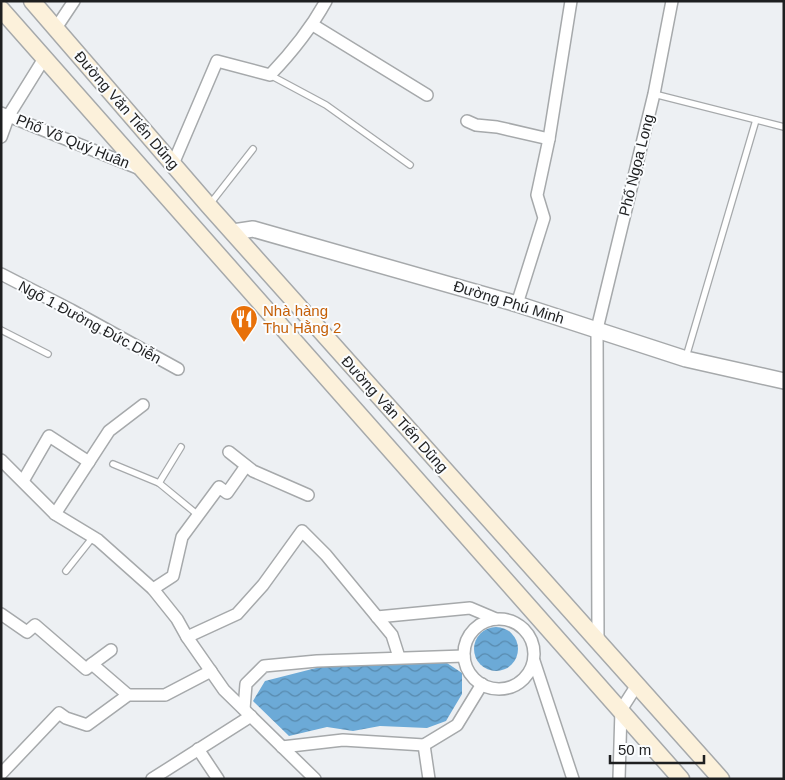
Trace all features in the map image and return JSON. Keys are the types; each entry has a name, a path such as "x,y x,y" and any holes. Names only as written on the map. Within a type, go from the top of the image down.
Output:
{"main road":[{"name":"Đường Văn Tiến Dũng","path":"32,1 209,206 721,779"},
{"name":"Đường Văn Tiến Dũng","path":"1,9 555,634 681,779"}],"street":[{"path":"56,28 74,1"},
{"path":"173,164 217,61 270,75 313,25 326,1"},
{"path":"518,304 544,218 537,195 549,139 571,1"},
{"name":"Phố Ngọa Long","path":"598,641 596,329 654,94 672,1"},
{"path":"313,25 426,95"},
{"path":"1,137 5,114 45,57"},
{"name":"Phố Võ Quý Huân","path":"5,114 144,170"},
{"path":"467,121 476,125 497,127 549,139"},
{"name":"Đường Phú Minh","path":"233,232 253,229 518,304 686,359 784,381"},
{"name":"Ngõ 1 Đường Đức Diễn","path":"1,274 178,369"},
{"path":"56,514 109,432 143,405"},
{"path":"23,481 49,436 88,462"},
{"path":"229,452 252,471 308,494"},
{"path":"1,460 56,514 93,537 153,589 177,619 224,690 315,779"},
{"path":"153,589 173,576 182,537 219,487 227,492 246,466"},
{"path":"187,636 237,614 263,585 302,531 326,555 392,635 399,658"},
{"path":"377,616 470,608 496,619 510,620 521,627 530,637 534,648 534,661 573,779"},
{"path":"1,614 27,632 35,625 86,669 110,650"},
{"path":"496,619 483,623 473,631 466,643 464,656 467,667 473,677 482,684 498,689 514,686 527,676 534,661"},
{"path":"530,637 555,634"},
{"path":"247,713 246,684 264,666 317,661 464,656"},
{"path":"92,664 128,695"},
{"path":"10,779 1,775 59,713 66,718 87,725 128,695 165,695 211,671"},
{"path":"282,747 343,740 424,745 457,725 482,684"},
{"path":"619,779 621,710 637,684"},
{"path":"152,779 198,749 247,713"},
{"path":"424,745 429,779"},
{"path":"198,749 218,779"}],"lane":[{"path":"270,75 326,105 410,165"},
{"path":"654,94 784,127"},
{"path":"686,359 756,120"},
{"path":"209,206 253,149"},
{"path":"1,330 48,354"},
{"path":"159,483 181,447"},
{"path":"113,464 159,483 198,515"},
{"path":"66,571 93,537"}],"water":[{"path":"492,627 500,627 512,633 518,649 512,665 500,671 492,671 480,665 474,653 474,645 480,633"},
{"path":"373,662 447,663 462,673 462,694 446,721 427,728 380,726 353,731 327,727 289,736 253,701 265,681 320,667"}],"place":[{"name":"Nhà hàng Thu Hằng 2","path":"244,343"}]}
